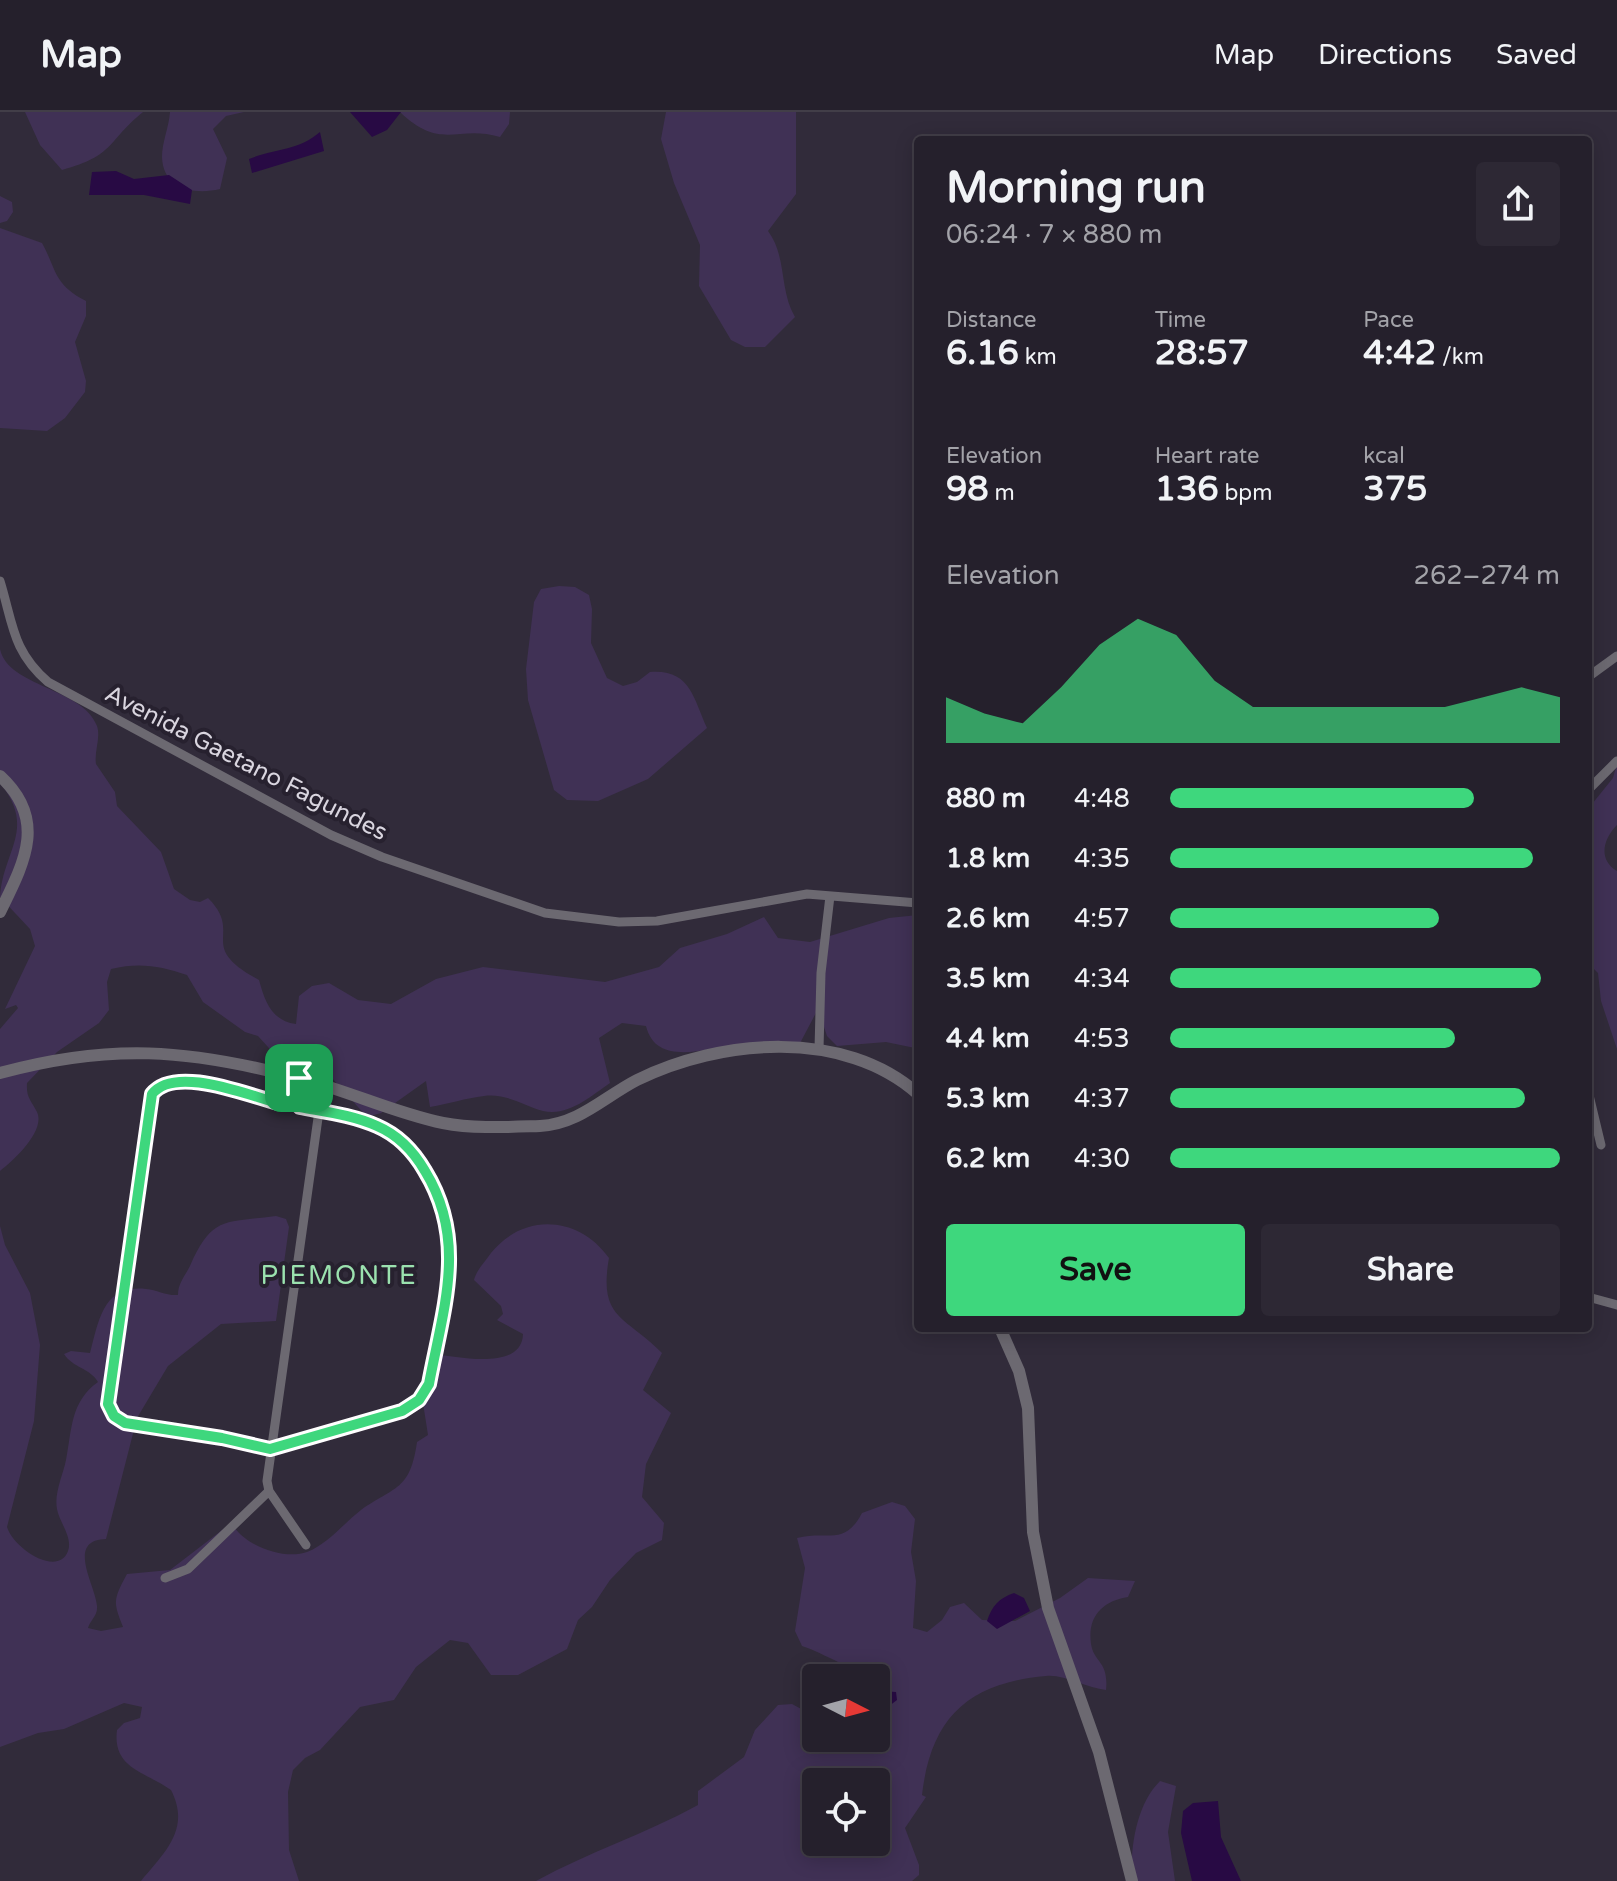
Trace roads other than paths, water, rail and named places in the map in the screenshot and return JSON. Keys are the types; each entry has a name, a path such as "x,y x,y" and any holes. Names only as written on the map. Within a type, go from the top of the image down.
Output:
{"street":[{"name":"Avenida Gaetano Fagundes","path":"0,581 21,652 28,664 48,682 331,835 382,857 545,913 619,922 657,921 807,894 914,903"},
{"path":"1592,674 1617,656"},
{"path":"1592,786 1617,761"},
{"path":"0,776 22,802 29,838 20,871 0,912"},
{"path":"819,1049 824,929 830,896"},
{"path":"0,1073 59,1057 114,1052 211,1058 299,1078 441,1122 543,1126 583,1115 633,1082 669,1066 737,1051 819,1049 875,1067 914,1091"},
{"path":"278,1103 285,1075"},
{"path":"299,1078 300,1107"},
{"path":"191,1081 278,1103 377,1126 397,1138 416,1156 435,1186 447,1220 451,1266 429,1384 419,1400 402,1411 270,1449 125,1423 114,1416 108,1404 152,1094 165,1084 191,1081"},
{"path":"1592,1108 1601,1145"},
{"path":"306,1545 269,1491 270,1449 319,1111"},
{"path":"1592,1298 1617,1305"},
{"path":"1002,1332 1019,1371 1028,1408 1033,1532 1048,1608 1099,1752 1132,1881"},
{"path":"165,1578 188,1569 269,1491"}],"district":[{"name":"PIEMONTE","path":"339,1275"}]}
